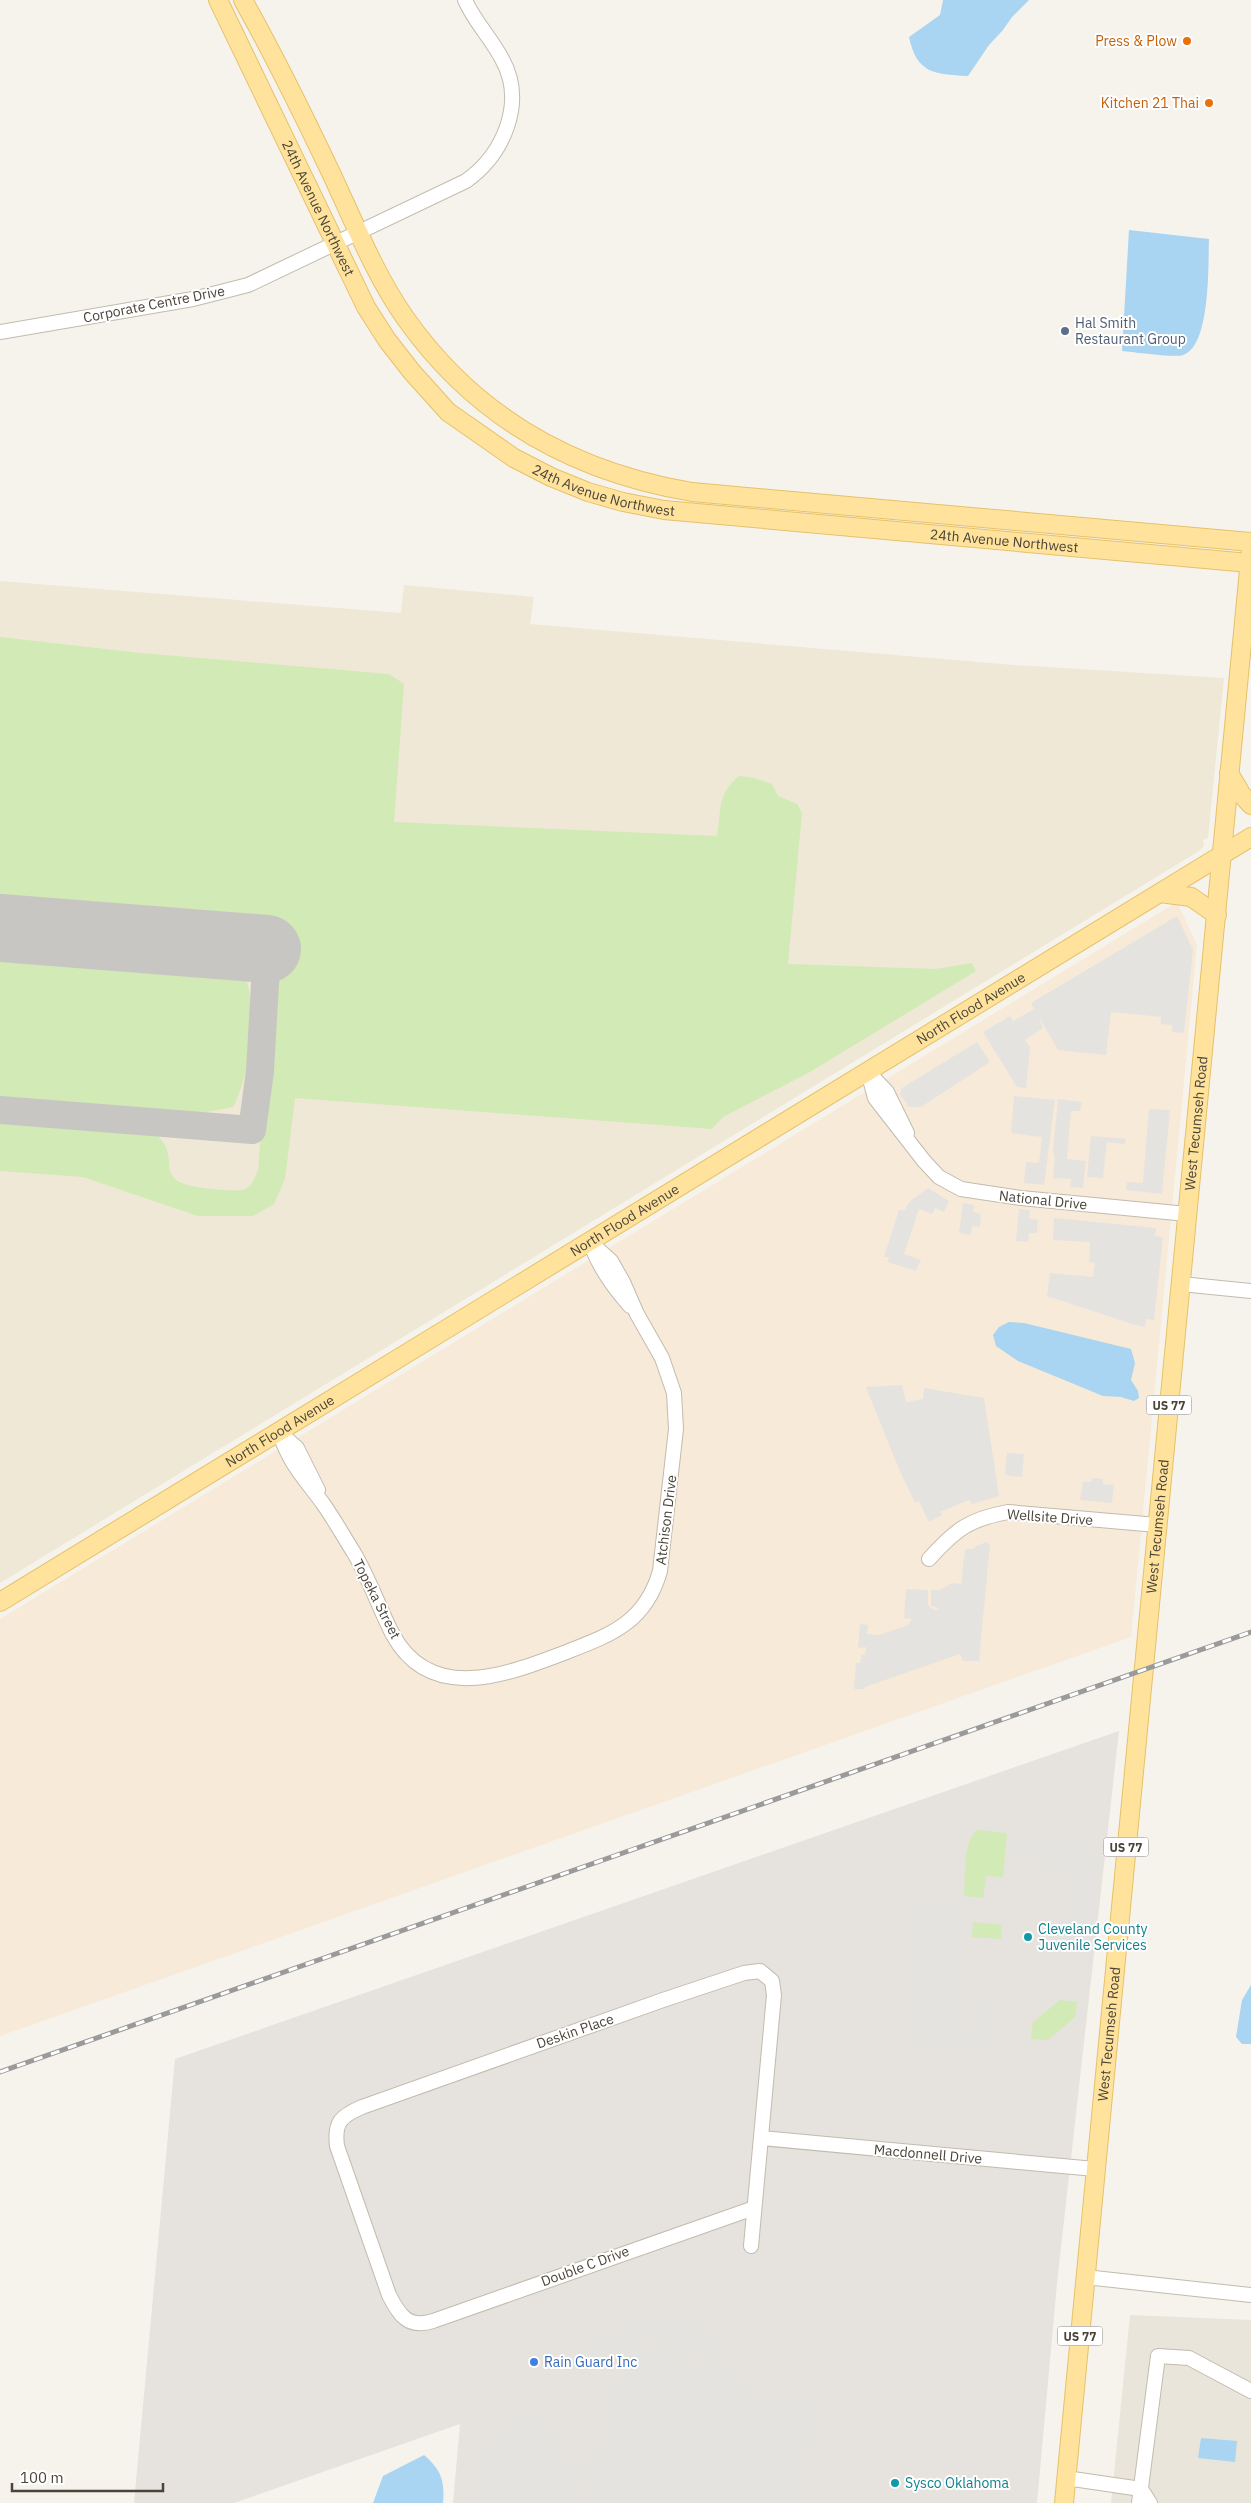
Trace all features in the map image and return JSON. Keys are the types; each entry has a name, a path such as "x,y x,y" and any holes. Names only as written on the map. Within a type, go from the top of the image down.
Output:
{"main road":[{"name":"24th Avenue Northwest","path":"218,0 334,243 366,307 387,340 448,412 514,458 551,477 588,492 644,508 693,514 1250,556"},
{"name":"24th Avenue Northwest","path":"243,0 304,116 358,232 404,318 459,382 518,428 572,458 643,483 692,492 1251,542"},
{"path":"253,71 304,116"},
{"name":"West Tecumseh Road","path":"1064,2503 1250,556"},
{"path":"1229,773 1242,795 1251,805"},
{"name":"North Flood Avenue","path":"0,1602 1251,837"},
{"path":"1160,893 1191,897 1217,915"}],"street":[{"name":"Corporate Centre Drive","path":"0,332 193,299 248,285 466,180 479,171 491,158 506,130 512,103 509,75 502,59 465,0"},
{"name":"National Drive","path":"868,1072 876,1098 914,1150 939,1177 951,1185 972,1192 1187,1214"},
{"name":"Atchison Drive","path":"534,1663 588,1643 624,1626 639,1613 658,1580 665,1534 676,1430 676,1405 670,1379 662,1358 637,1314 613,1288 597,1262 590,1242"},
{"path":"1181,1284 1251,1291"},
{"name":"Topeka Street","path":"279,1432 297,1448 324,1505 363,1568 399,1644 419,1663 441,1675 465,1679 494,1676 534,1663"},
{"name":"Wellsite Drive","path":"929,1559 961,1527 984,1516 1008,1512 1157,1525"},
{"name":"Deskin Place","path":"416,2323 409,2322 401,2316 390,2294 337,2146 337,2125 343,2117 352,2111 755,1970 768,1975 774,1987 751,2246"},
{"name":"Macdonnell Drive","path":"761,2138 1095,2169"},
{"name":"Double C Drive","path":"416,2323 424,2323 441,2318 754,2208"},
{"path":"1085,2277 1251,2295"},
{"path":"1140,2496 1158,2356 1189,2358 1251,2390"},
{"path":"1066,2478 1140,2496 1150,2503"}],"shaded area":[{"path":"0,581 401,613 404,585 534,597 530,624 1014,665 1224,678 1208,838 1203,840 1204,846 1199,851 0,1583"},
{"path":"1177,902 1197,945 1131,1637 0,2036 0,1619"},
{"path":"1177,916 1193,950 1184,1033 1172,1032 1172,1025 1161,1024 1161,1017 1111,1012 1106,1055 1058,1050 1038,1015 1043,1028 1025,1040 1030,1047 1026,1088 1017,1087 983,1032 1010,1016 1013,1021 1034,1009 1031,1003"},
{"path":"977,1042 990,1062 921,1107 909,1107 900,1094 902,1088"},
{"path":"1014,1096 1055,1100 1044,1185 1024,1183 1026,1162 1039,1163 1042,1137 1011,1133"},
{"path":"1058,1099 1082,1102 1080,1111 1071,1111 1067,1159 1086,1161 1083,1188 1070,1187 1071,1179 1053,1178 1055,1158 1053,1150"},
{"path":"1149,1109 1170,1110 1162,1194 1126,1190 1127,1182 1142,1183 1143,1181"},
{"path":"1091,1136 1126,1139 1124,1144 1107,1142 1103,1178 1087,1177"},
{"path":"928,1188 949,1201 944,1212 935,1208 932,1214 919,1209 904,1254 921,1260 916,1271 888,1262 889,1257 884,1257 899,1210 905,1210 909,1202"},
{"path":"963,1203 974,1205 973,1212 981,1214 980,1227 972,1226 971,1235 959,1233"},
{"path":"1019,1209 1030,1210 1029,1219 1038,1220 1037,1233 1029,1233 1028,1242 1016,1241"},
{"path":"1054,1218 1156,1228 1155,1236 1163,1237 1154,1320 1146,1319 1145,1327 1135,1325 1047,1296 1050,1273 1093,1277 1095,1263 1089,1262 1090,1242 1053,1240"},
{"path":"902,1385 906,1402 923,1399 924,1388 984,1398 999,1496 972,1504 969,1500 940,1512 942,1515 929,1522 919,1501 915,1503 899,1469 866,1387"},
{"path":"1007,1453 1024,1454 1022,1477 1005,1475"},
{"path":"1092,1478 1103,1479 1103,1484 1114,1485 1112,1503 1080,1500 1083,1482 1091,1482"},
{"path":"986,1542 990,1544 979,1661 963,1661 960,1654 865,1687 865,1689 854,1689 856,1663 860,1663 862,1655 865,1655 866,1647 858,1648 860,1624 868,1625 867,1634 879,1635 908,1625 912,1619 904,1618 906,1589 928,1590 928,1605 937,1611 938,1608 931,1606 931,1590 940,1590 952,1583 961,1584 965,1549 974,1549 974,1547"},
{"path":"1119,1731 1057,2283 1037,2503 453,2503 460,2424 234,2503 134,2503 175,2059"},
{"path":"1008,1833 1093,1841 1092,1850 1100,1851 1093,1927 1086,1926 1084,1948 1092,1949 1091,1963 1059,1960 1067,1869 1005,1863"},
{"path":"914,1891 969,1898 956,2035 971,2034 974,1999 997,2000 994,2052 903,2043"},
{"path":"1130,2315 1251,2320 1251,2503 1111,2503"},
{"path":"643,2317 726,2327 723,2356 642,2345 587,2365 579,2339"},
{"path":"632,2351 733,2361 734,2387 816,2394 805,2503 591,2503 604,2375 629,2377"},
{"path":"543,2407 562,2456 588,2463 583,2503 467,2503 473,2444 491,2444 484,2427"}],"green space":[{"path":"0,637 141,653 389,674 404,684 394,822 717,836 723,797 739,776 754,778 772,784 778,796 797,804 802,813 788,964 935,969 972,963 976,971 810,1072 723,1117 712,1129 295,1098 285,1179 274,1204 253,1216 198,1216 83,1177 0,1171 0,1118 154,1132 165,1145 172,1175 180,1182 218,1190 242,1190 248,1187 253,1182 258,1170 278,927 0,904"},
{"path":"0,951 241,970 251,999 251,1038 244,1077 233,1107 197,1114 123,1112 0,1102"},
{"path":"977,1830 1007,1833 1003,1877 986,1876 983,1898 964,1896 967,1852 972,1836"},
{"path":"973,1922 1002,1925 1001,1939 972,1937"},
{"path":"1060,2000 1077,2002 1075,2017 1048,2040 1031,2039 1033,2022"}],"water":[{"path":"943,0 1029,0 989,45 968,76 936,73 929,70 922,65 912,49 909,37 940,15"},
{"path":"1129,230 1209,239 1208,284 1203,321 1199,337 1192,348 1183,355 1122,351"},
{"path":"1009,1322 1024,1323 1131,1349 1135,1363 1131,1380 1138,1391 1139,1398 1134,1401 1121,1397 1103,1396 1018,1361 996,1346 993,1335 999,1327"},
{"path":"1251,1985 1251,2044 1242,2044 1236,2037 1242,2000"},
{"path":"1201,2438 1237,2441 1235,2462 1198,2458"},
{"path":"424,2455 441,2476 443,2503 373,2503 383,2476"}],"taxiway":[{"path":"0,1110 252,1130 260,1071 267,949"}],"runway":[{"path":"0,928 267,949"}],"railway":[{"path":"0,2072 1251,1632"}],"place":[{"name":"Press & Plow","path":"1187,41"},
{"name":"Kitchen 21 Thai","path":"1209,103"},
{"name":"Hal Smith Restaurant Group","path":"1065,331"},
{"name":"Cleveland County Juvenile Services","path":"1028,1937"},
{"name":"Rain Guard Inc","path":"534,2362"},
{"name":"Sysco Oklahoma","path":"895,2483"}]}
